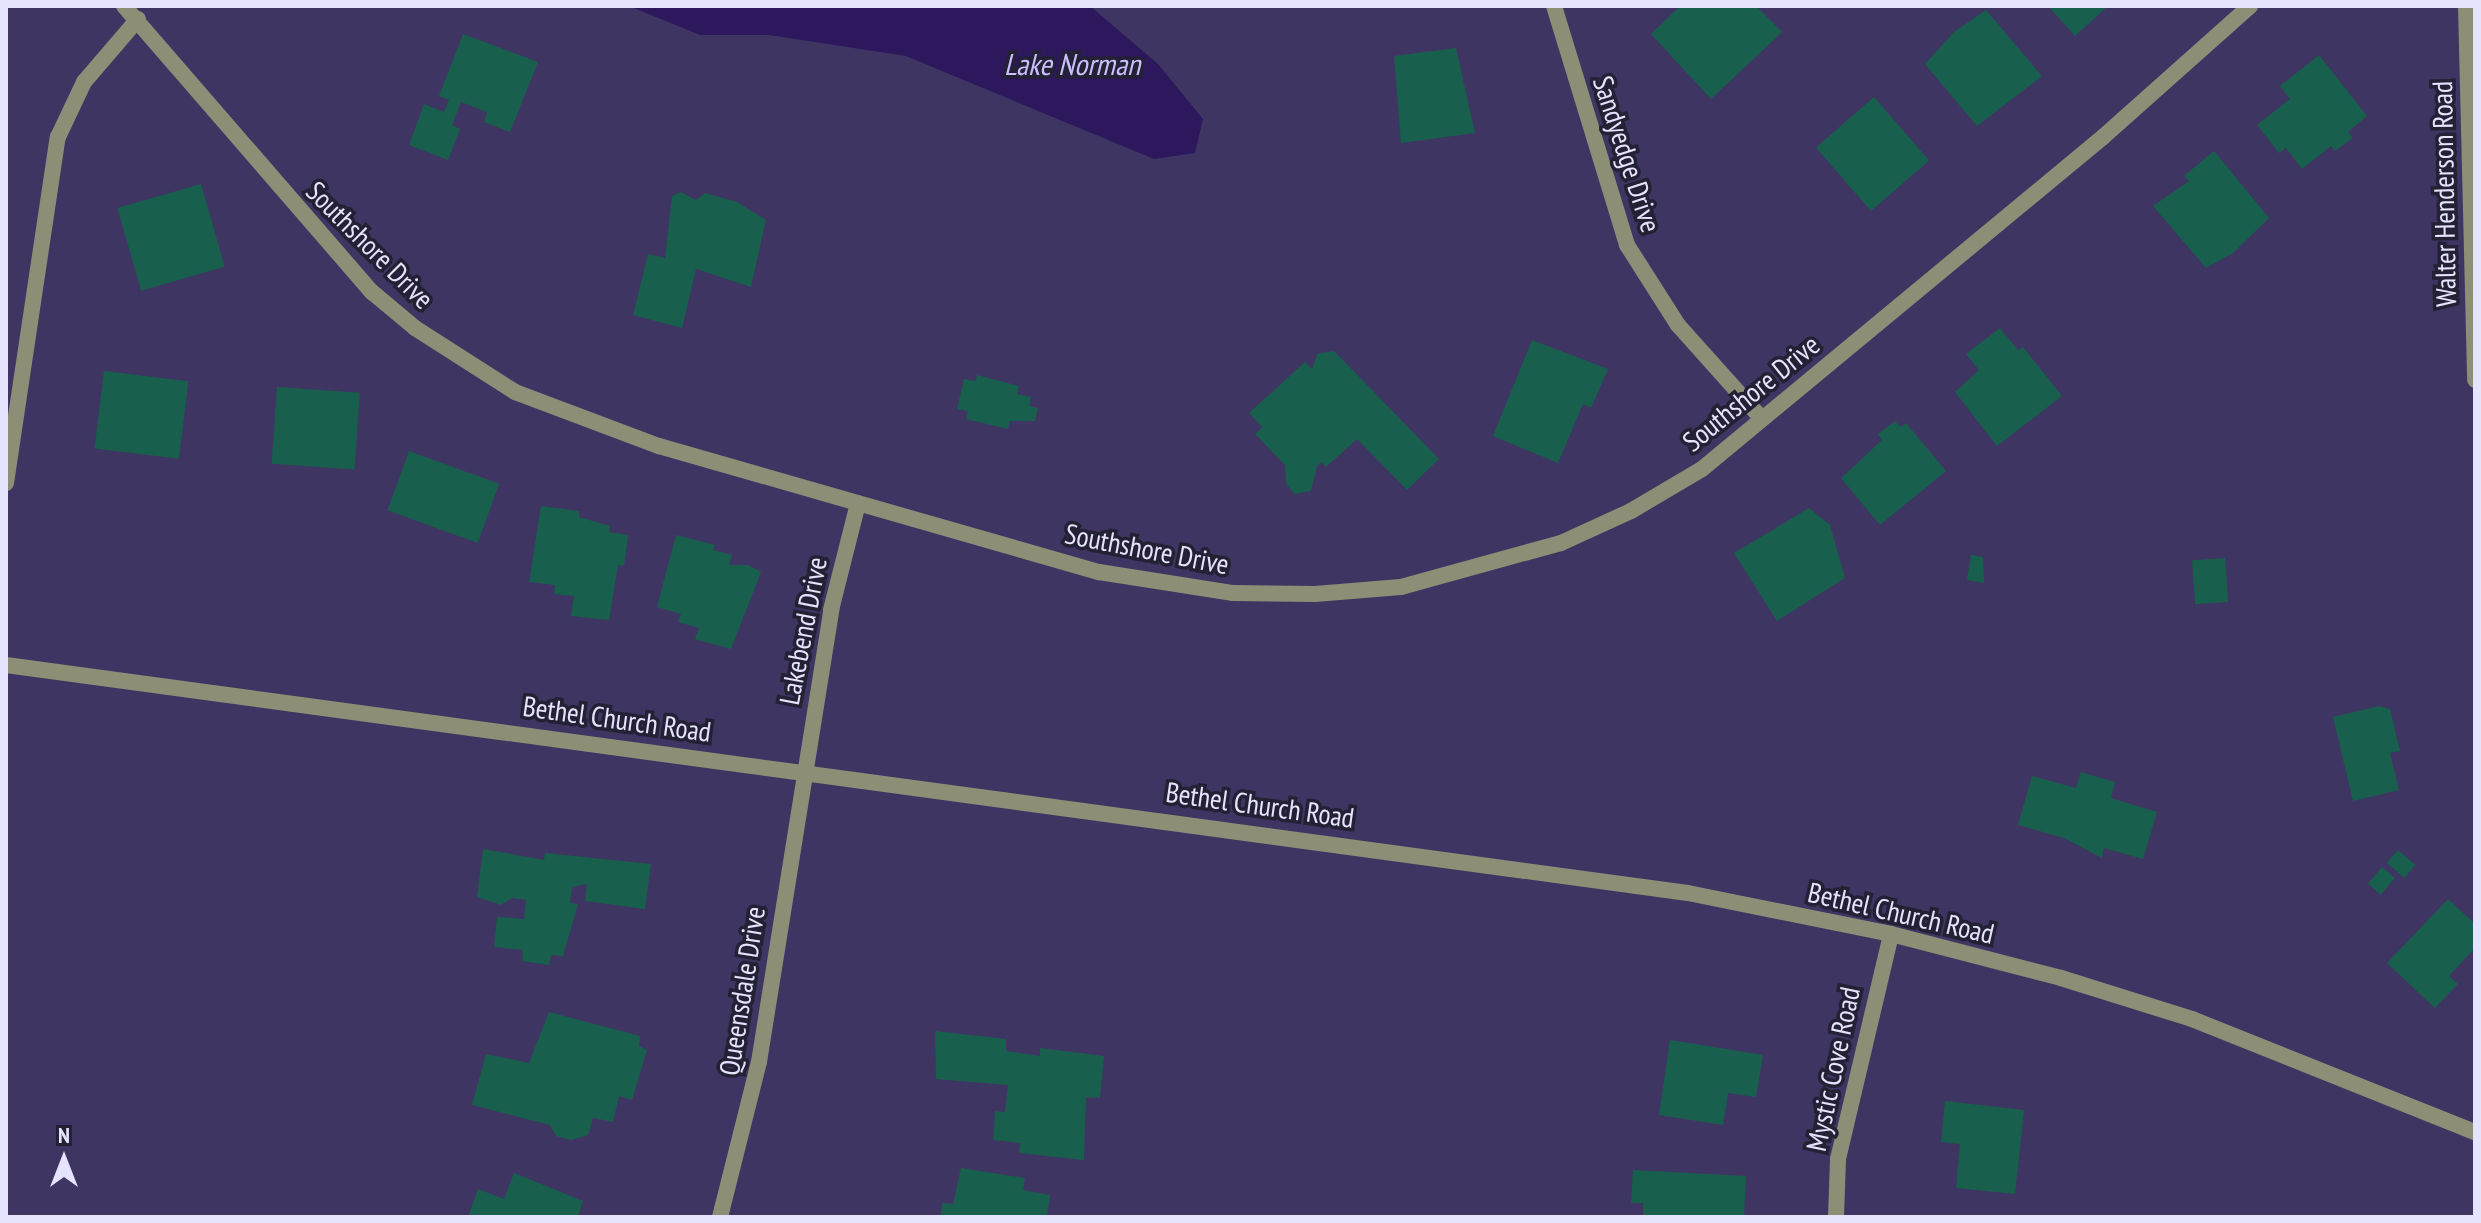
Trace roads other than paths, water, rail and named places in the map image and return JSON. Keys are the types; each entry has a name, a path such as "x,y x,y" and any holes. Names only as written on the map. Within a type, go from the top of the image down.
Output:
{"street":[{"name":"Southshore Drive","path":"124,6 329,248 393,310 461,360 515,392 579,419 858,503 1168,586 1315,594 1401,587 1561,543 1631,511 1702,469 2103,137 2250,6"},
{"name":"Sandyedge Drive","path":"1554,6 1627,245 1678,325 1762,419"},
{"name":"Walter Henderson Road","path":"2466,6 2475,380"},
{"path":"6,483 58,137 84,82 138,19"},
{"name":"Lakebend Drive","path":"803,770 831,610 858,503"},
{"name":"Bethel Church Road","path":"6,665 803,770 1688,893 1891,934 2061,978 2192,1019 2475,1132"},
{"name":"Queensdale Drive","path":"720,1217 759,1062 803,770"},
{"name":"Mystic Cove Road","path":"1836,1217 1838,1159 1891,934"}],"water":[{"name":"Lake Norman","path":"629,6 1090,6 1158,64 1203,119 1195,153 1154,159 906,56 769,35 700,35"}]}
